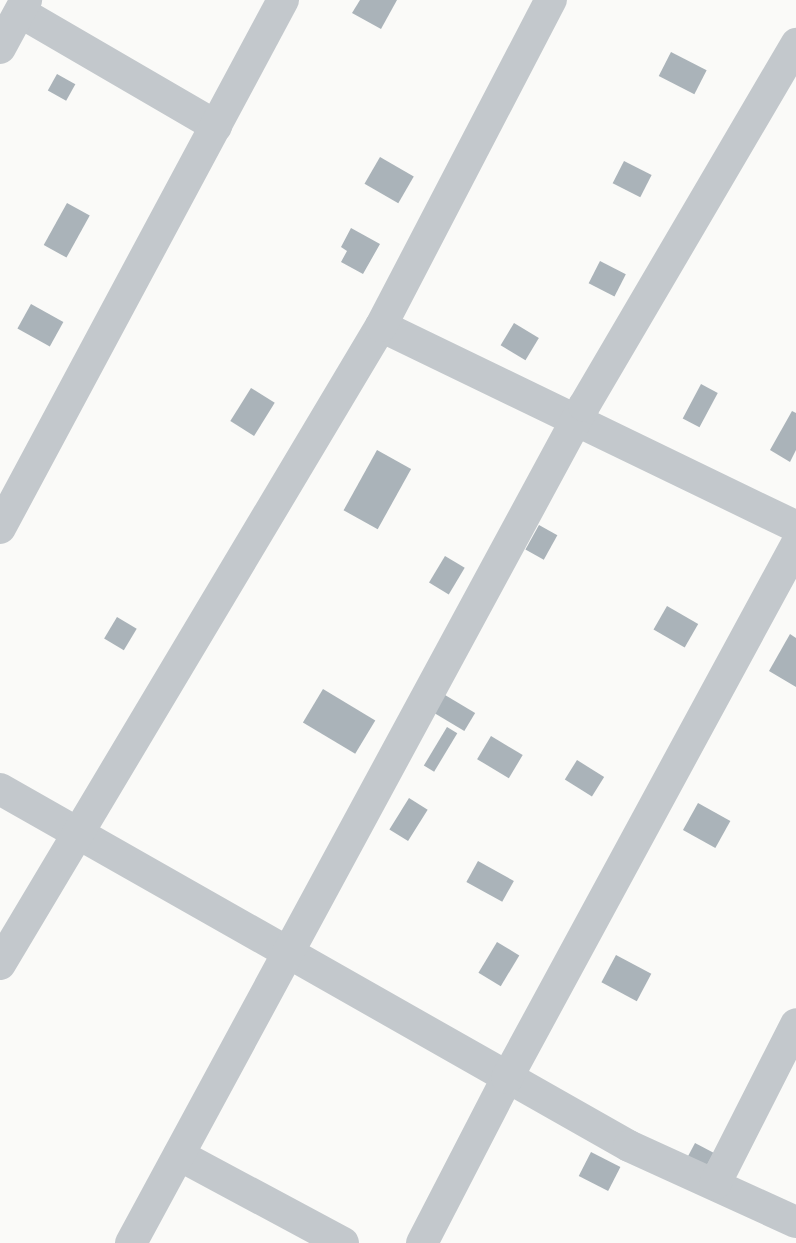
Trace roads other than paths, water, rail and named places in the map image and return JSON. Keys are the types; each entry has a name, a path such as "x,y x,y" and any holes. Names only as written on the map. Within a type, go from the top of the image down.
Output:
{"street":[{"path":"0,528 283,0"},
{"path":"0,964 381,326 551,0"},
{"path":"0,48 23,6 216,126"},
{"path":"131,1243 576,421 796,44"},
{"path":"381,326 796,527"},
{"path":"422,1243 507,1078 785,591 796,545"},
{"path":"0,789 629,1146 796,1222"},
{"path":"715,1184 796,1024"},
{"path":"179,1155 343,1243"}]}
